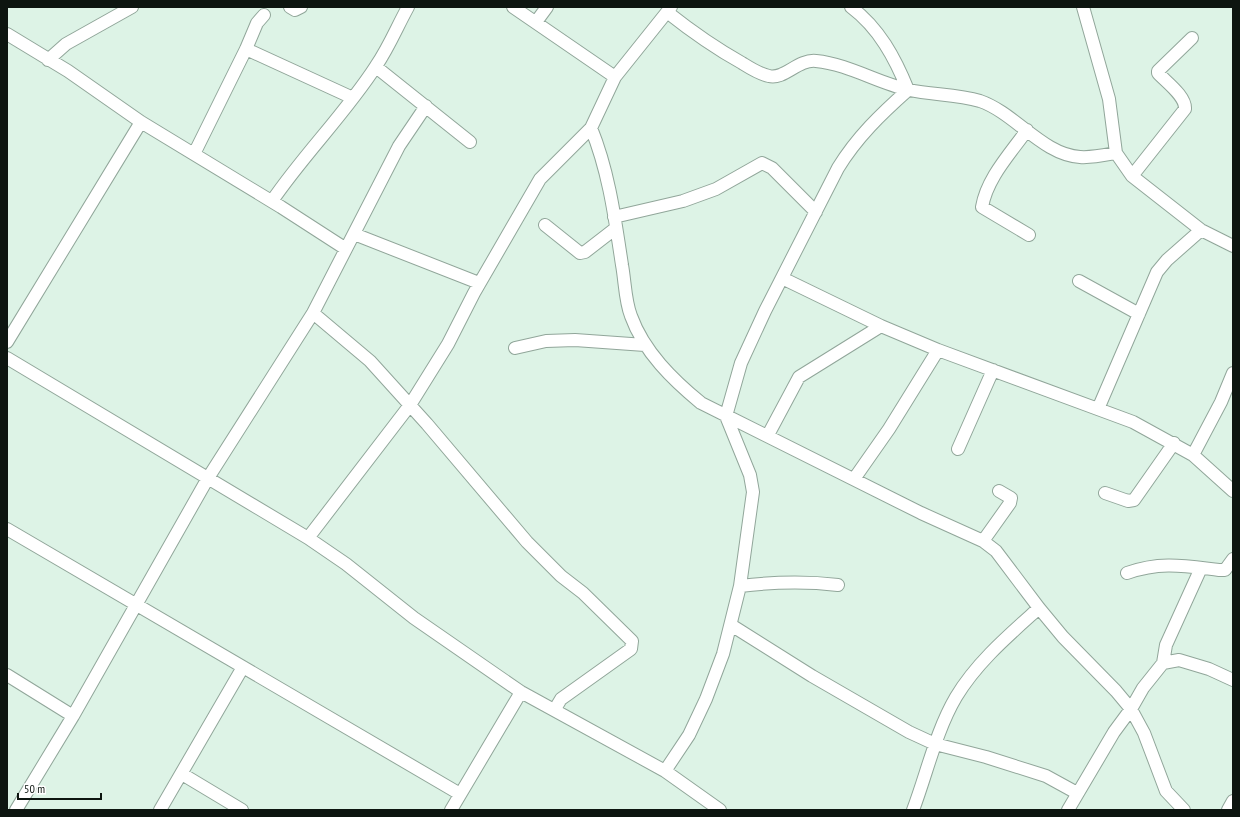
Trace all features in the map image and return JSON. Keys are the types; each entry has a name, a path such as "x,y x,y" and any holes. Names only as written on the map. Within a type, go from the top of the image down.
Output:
{"street":[{"path":"48,60 66,44 132,7"},
{"path":"290,7 295,10 301,7"},
{"path":"272,201 376,67 408,7"},
{"path":"513,7 615,77"},
{"path":"536,22 547,7"},
{"path":"851,7 878,34 894,58 908,90"},
{"path":"1083,7 1109,99 1116,153 1132,176 1201,230 1233,246"},
{"path":"308,538 410,405 448,344 479,284 540,179 591,128 615,77 669,10 703,40 760,73 770,77 777,77 803,62 815,60 908,90 981,102 999,110 1057,151 1069,155 1080,157 1116,153"},
{"path":"194,154 246,49 256,23 264,15"},
{"path":"7,34 141,122 272,201 346,250"},
{"path":"1132,176 1185,109 1181,98 1158,73 1158,71 1192,38"},
{"path":"246,49 353,98"},
{"path":"376,67 470,142"},
{"path":"665,771 689,736 706,699 723,654 740,586 753,492 750,475 726,416 741,363 782,278 838,168 850,148 864,132 908,90"},
{"path":"16,810 73,716 208,478 312,313 399,146 426,106"},
{"path":"7,342 141,122"},
{"path":"591,128 600,151 615,223 630,316 645,345 681,387 701,403 768,435 921,513 983,541 996,551 1039,608 1063,636 1116,690 1131,709 1144,733 1166,791 1184,810"},
{"path":"1027,130 997,173 984,196 982,207 1028,235"},
{"path":"545,225 580,252 585,252 615,223 716,189 762,163 772,168 816,212"},
{"path":"1098,409 1158,272 1167,260 1201,230"},
{"path":"354,234 479,284"},
{"path":"782,278 881,326 938,350 1133,422 1193,454 1233,491"},
{"path":"1080,281 1139,314"},
{"path":"312,313 370,361 410,405 526,542 561,576 583,593 632,641 631,649 561,699 555,709"},
{"path":"768,435 798,378 881,326"},
{"path":"515,348 546,341 575,340 645,345"},
{"path":"854,479 889,429 938,350"},
{"path":"7,358 308,538 346,564 414,618 521,692 555,709 665,771 720,810"},
{"path":"958,449 993,370"},
{"path":"1193,454 1221,402 1233,373"},
{"path":"1105,494 1128,501 1134,500 1174,443"},
{"path":"983,541 1010,503 1011,498 999,491"},
{"path":"7,529 136,606 460,794"},
{"path":"1127,573 1141,568 1172,564 1224,570 1233,559"},
{"path":"1068,810 1114,732 1131,709 1143,688 1163,664 1166,645 1201,568"},
{"path":"740,586 771,582 809,582 838,585"},
{"path":"912,810 935,744 956,697 982,661 1039,608"},
{"path":"731,625 812,676 909,732 935,744 1022,767 1046,776 1077,793"},
{"path":"1163,664 1179,660 1209,669 1233,680"},
{"path":"160,810 243,667"},
{"path":"7,675 73,716"},
{"path":"451,810 521,692"},
{"path":"182,774 242,810"},
{"path":"1228,810 1233,801"}]}
